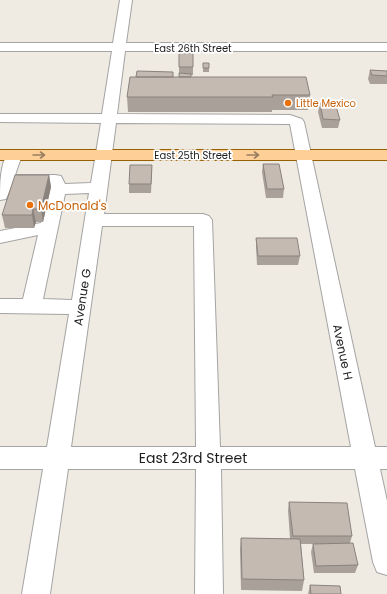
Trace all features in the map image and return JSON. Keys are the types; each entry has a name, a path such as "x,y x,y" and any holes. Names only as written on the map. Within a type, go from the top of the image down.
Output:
{"main road":[{"name":"East 25th Street","path":"0,142 104,149"},
{"name":"East 25th Street","path":"7,155 104,149 303,148 387,142"},
{"name":"East 25th Street","path":"303,148 387,155"}],"street":[{"name":"Avenue G","path":"36,594 58,458 126,0"},
{"name":"East 26th Street","path":"0,47 387,47"},
{"path":"0,118 108,119"},
{"name":"Avenue H","path":"108,119 290,119 297,122 339,334 376,458 387,562"},
{"path":"7,155 3,187 55,180 58,189 31,306"},
{"path":"58,189 98,188"},
{"path":"94,220 203,220 209,594"},
{"path":"0,238 4,241 47,234"},
{"path":"0,306 80,307"},
{"name":"East 23rd Street","path":"0,458 376,458"}],"building":[{"path":"179,53 193,53 193,67 179,67"},
{"path":"203,63 209,63 209,68 203,68"},
{"path":"370,70 387,71 387,76 372,75"},
{"path":"137,71 173,72 173,77 136,77"},
{"path":"179,73 191,74 191,77 179,77"},
{"path":"130,77 306,77 310,95 272,95 273,97 127,97"},
{"path":"320,103 335,103 340,120 323,119"},
{"path":"263,164 279,164 284,189 267,189"},
{"path":"130,165 152,165 151,184 129,184"},
{"path":"15,175 49,175 41,209 33,209 32,215 2,215"},
{"path":"256,238 297,238 300,256 258,256"},
{"path":"289,502 347,503 352,536 293,536"},
{"path":"241,538 300,539 304,580 242,579"},
{"path":"353,543 358,565 316,566 313,544"},
{"path":"310,585 340,586 341,594 311,594"}],"place":[{"name":"Little Mexico","path":"288,103"},
{"name":"McDonald's","path":"30,205"}]}
